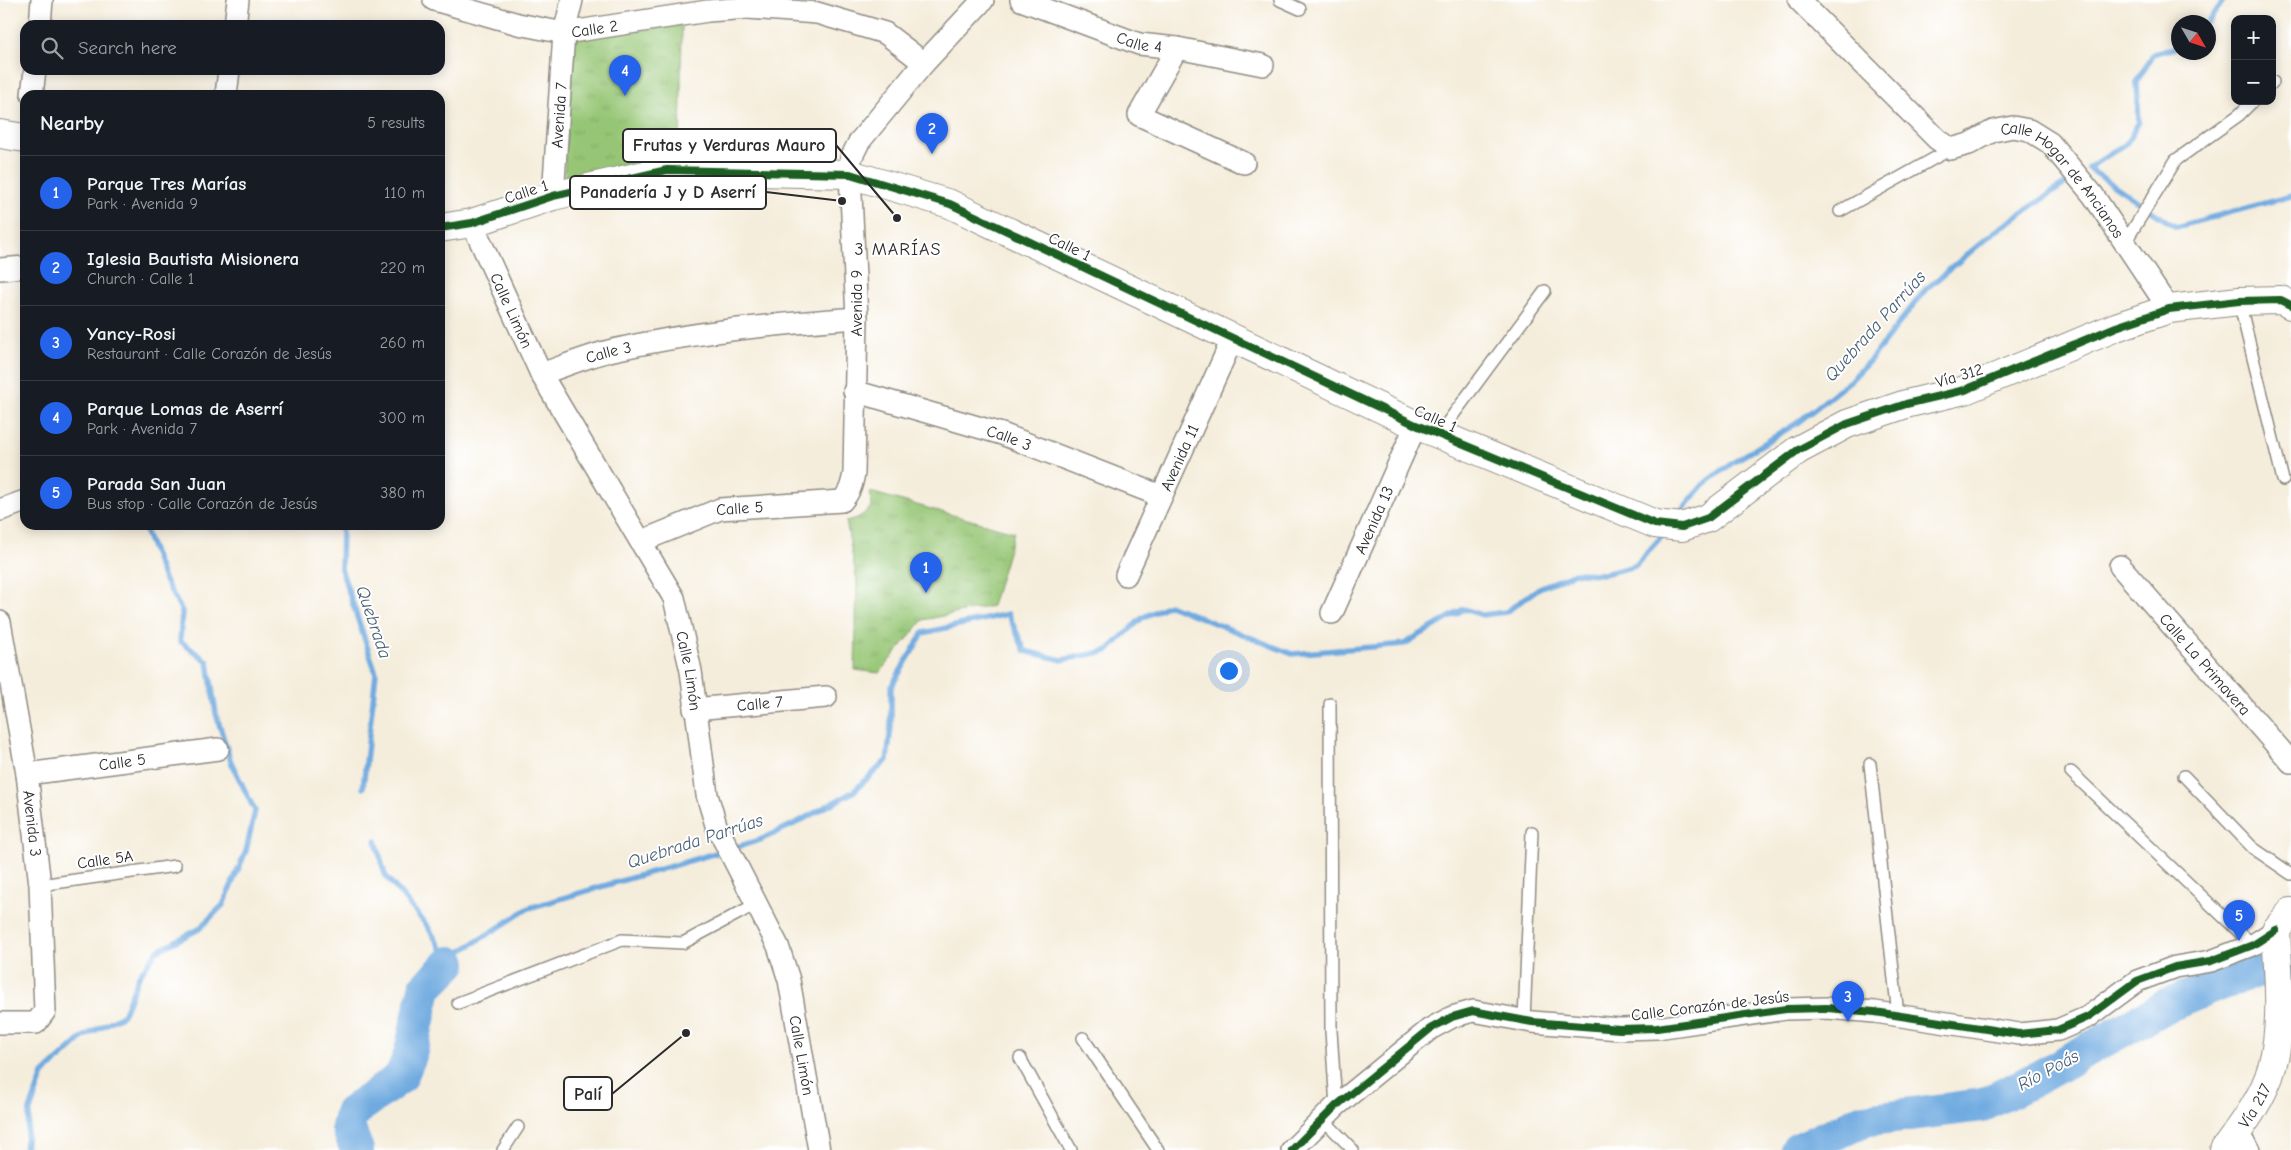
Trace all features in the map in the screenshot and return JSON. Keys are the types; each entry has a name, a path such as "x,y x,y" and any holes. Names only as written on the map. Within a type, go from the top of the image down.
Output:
{"street":[{"path":"40,20 42,0"},
{"path":"236,20 238,0"},
{"name":"Calle 2","path":"434,0 518,24 564,33 654,9 821,6 885,33 924,63"},
{"name":"Avenida 7","path":"552,196 564,33 572,0"},
{"name":"Avenida 9","path":"842,501 852,486 854,473 854,391 857,318 850,174 851,158 859,142 924,63 983,0"},
{"name":"Calle 4","path":"1021,0 1139,44 1177,48 1263,65"},
{"path":"1799,0 1937,139 1950,149"},
{"path":"1177,48 1139,115 1244,163"},
{"path":"33,90 34,75"},
{"path":"227,90 228,75"},
{"name":"Calle Hogar de Ancianos","path":"1950,149 1969,144 2003,129 2013,127 2029,130 2050,143 2093,194 2124,244 2169,309"},
{"path":"0,134 20,137"},
{"name":"Calle 1","path":"445,227 472,223 552,196 667,170 850,174 950,204 1232,340 1427,430 1655,524"},
{"name":"Calle Limón","path":"472,223 541,374 597,472 642,541 674,598 691,670 694,709 706,795 716,824 758,903 778,946 789,980 819,1150"},
{"path":"0,269 20,267"},
{"name":"Vía 312","path":"1655,524 1682,527 1708,518 1798,450 1847,424 1906,404 1965,390 2067,346 2169,309 2239,301 2281,300 2291,304"},
{"name":"Calle 3","path":"541,374 611,350 695,335 778,324 857,318"},
{"name":"Avenida 11","path":"1126,576 1232,340"},
{"name":"Calle 3","path":"854,391 1002,434 1161,496"},
{"name":"Avenida 13","path":"1332,612 1427,430"},
{"name":"Calle 5","path":"642,541 720,509 842,501"},
{"path":"0,510 20,503"},
{"name":"Calle La Primavera","path":"2120,566 2291,762"},
{"name":"Avenida 3","path":"0,622 27,774 40,885 46,1010 36,1023 0,1023"},
{"name":"Calle 7","path":"694,709 826,697"},
{"name":"Calle 5","path":"27,774 218,748"},
{"name":"Calle Corazón de Jesús","path":"1292,1150 1329,1112 1430,1029 1452,1017 1473,1011 1524,1020 1620,1029 1657,1028 1786,1009 1827,1008 1898,1015 2019,1034 2058,1030 2088,1017 2137,981 2175,967 2211,960 2274,935"},
{"name":"Vía 217","path":"2237,1144 2272,1068 2278,1037 2283,994 2274,935"}],"lane":[{"path":"1280,0 1300,8"},
{"path":"2124,244 2176,160 2239,115 2250,105"},
{"path":"1840,211 1950,149"},
{"path":"1427,430 1545,291"},
{"path":"2239,301 2283,480"},
{"path":"1330,704 1331,1031 1329,1112 1353,1150"},
{"path":"1870,764 1898,1015"},
{"path":"2071,772 2274,935"},
{"path":"2184,776 2253,848 2291,874"},
{"path":"1524,1020 1532,832"},
{"name":"Calle 5A","path":"40,885 175,866"},
{"path":"458,1003 622,940 683,943 758,903"},
{"path":"1083,1038 1158,1150"},
{"path":"1020,1058 1071,1150"},
{"path":"503,1150 518,1127"}],"green space":[{"path":"682,25 680,155 564,176 573,38"},
{"path":"870,492 1014,532 992,606 923,620 879,673 855,670 857,581 846,521 861,516 872,506"}],"waterway":[{"name":"Quebrada Parrúas","path":"2213,15 2224,0"},
{"name":"Quebrada Parrúas","path":"2142,204 2088,168 2126,144 2139,122 2137,81 2153,54 2171,49"},
{"name":"Quebrada Parrúas","path":"1681,511 1702,486 1732,463 1797,423 1851,380 1871,359 1926,289 1993,233 2069,181"},
{"path":"2150,210 2176,227 2291,196"},
{"path":"25,1150 30,1110 43,1074 83,1037 123,1015 139,976 157,951 199,929 223,905 246,851 255,811 231,762 216,714 208,662 180,641 182,611 164,579 145,530"},
{"name":"Quebrada","path":"342,530 341,569 376,673 363,788"},
{"name":"Quebrada Parrúas","path":"376,841 385,875 428,927 450,963 460,952 529,908 760,840 853,792 887,760 891,727 891,687 923,633 1008,614 1025,651 1062,660 1107,651 1142,618 1169,605 1292,654 1404,644 1464,609 1482,615 1506,612 1539,588 1575,573 1604,574 1635,566 1661,537"},
{"name":"Río Poás","path":"1797,1150 1864,1120 1983,1105 2039,1077 2164,1007 2222,983 2291,961"},
{"path":"357,1150 348,1127 351,1113 401,1077 410,1055 425,988 450,963"}],"cycle path":[{"path":"445,227 472,223 553,196 667,170 850,174 950,204 1416,425 1655,524 1682,527 1708,518 1798,450 1847,424 1906,404 1965,390 2116,327 2169,309 2239,301 2281,300 2291,305"},
{"path":"1292,1150 1336,1106 1430,1029 1452,1017 1473,1011 1532,1022 1620,1029 1657,1028 1786,1009 1827,1008 1875,1012 2019,1034 2058,1030 2088,1017 2137,981 2175,967 2211,961 2253,945 2276,930"}],"place":[{"name":"Parque Lomas de Aserrí","path":"625,96"},
{"name":"Iglesia Bautista Misionera","path":"932,154"},
{"name":"Panadería J y D Aserrí","path":"842,201"},
{"name":"Frutas y Verduras Mauro","path":"897,218"},
{"name":"Parque Tres Marías","path":"926,593"},
{"name":"Parada San Juan","path":"2239,941"},
{"name":"Yancy-Rosi","path":"1848,1022"},
{"name":"Palí","path":"686,1033"}],"district":[{"name":"3 MARÍAS","path":"898,249"}]}
